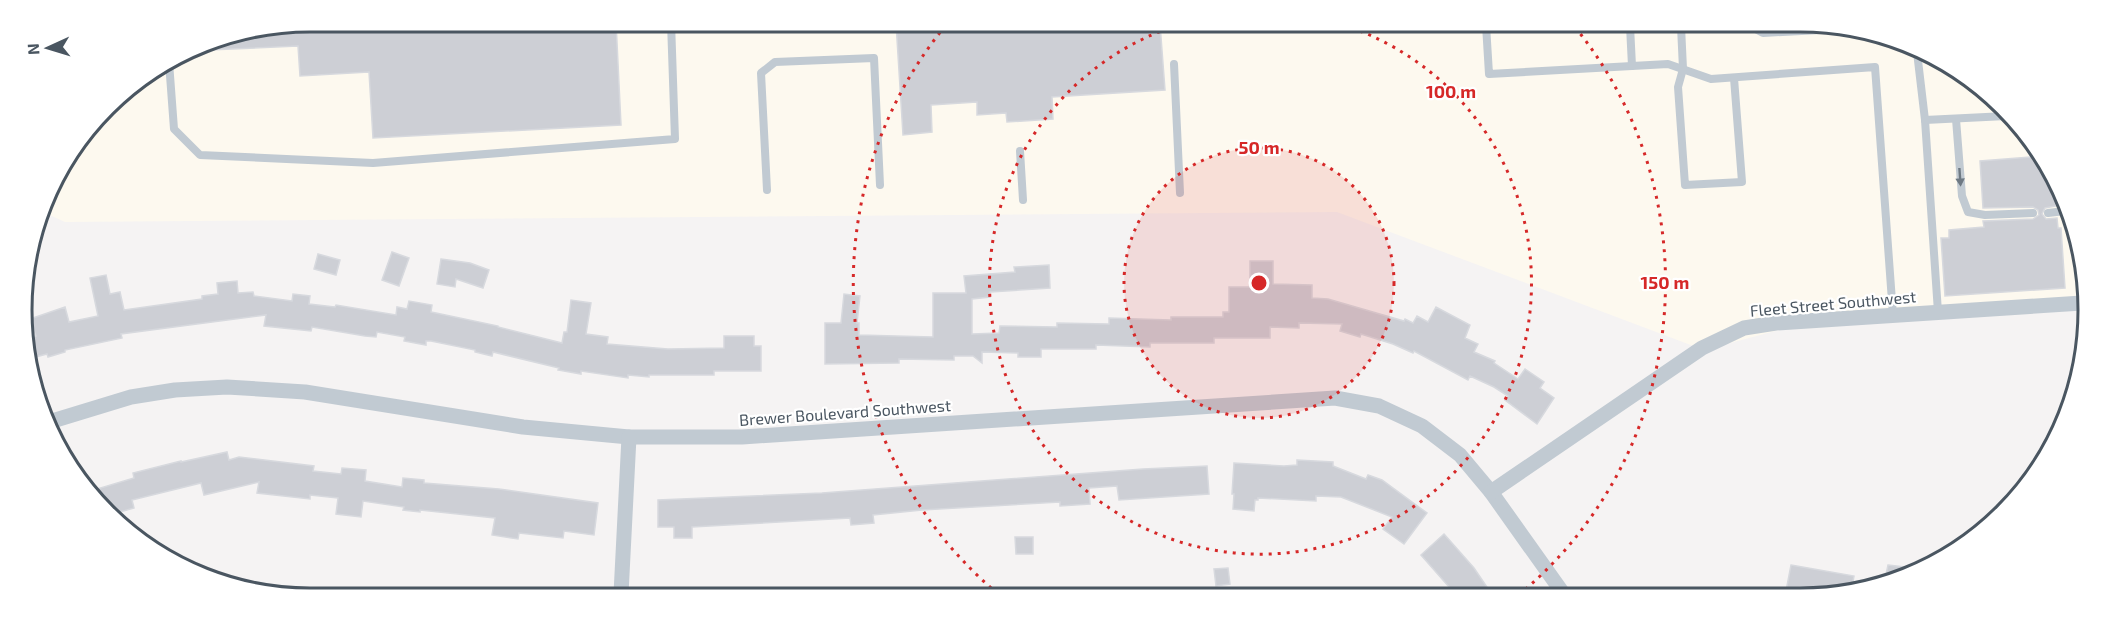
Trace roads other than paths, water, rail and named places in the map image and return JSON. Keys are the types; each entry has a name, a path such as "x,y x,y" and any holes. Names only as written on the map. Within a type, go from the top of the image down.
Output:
{"street":[{"name":"Fleet Street Southwest","path":"1491,492 1702,348 1744,328 1776,323 2078,303"},
{"name":"Brewer Boulevard Southwest","path":"54,420 131,397 175,390 227,387 305,392 523,427 629,437 742,436 1335,398 1378,406 1422,426 1460,455 1491,492 1559,588"},
{"path":"621,588 629,437"}],"lane":[{"path":"170,70 174,129 200,155 373,163 675,139 671,32"},
{"path":"1486,32 1489,74 1668,64 1711,79 1875,67 1893,315"},
{"path":"1630,32 1632,66"},
{"path":"1681,32 1683,69 1678,87 1685,185 1742,182 1734,78"},
{"path":"1761,32 1782,32"},
{"path":"767,190 761,74 775,62 874,57 880,185"},
{"path":"1918,58 1925,120 1938,312"},
{"path":"1174,64 1180,193"},
{"path":"1925,120 1999,116"},
{"path":"1956,119 1962,196 1968,212 1985,215 2033,213"},
{"path":"1020,151 1023,200"},
{"path":"2048,213 2060,212"}]}
